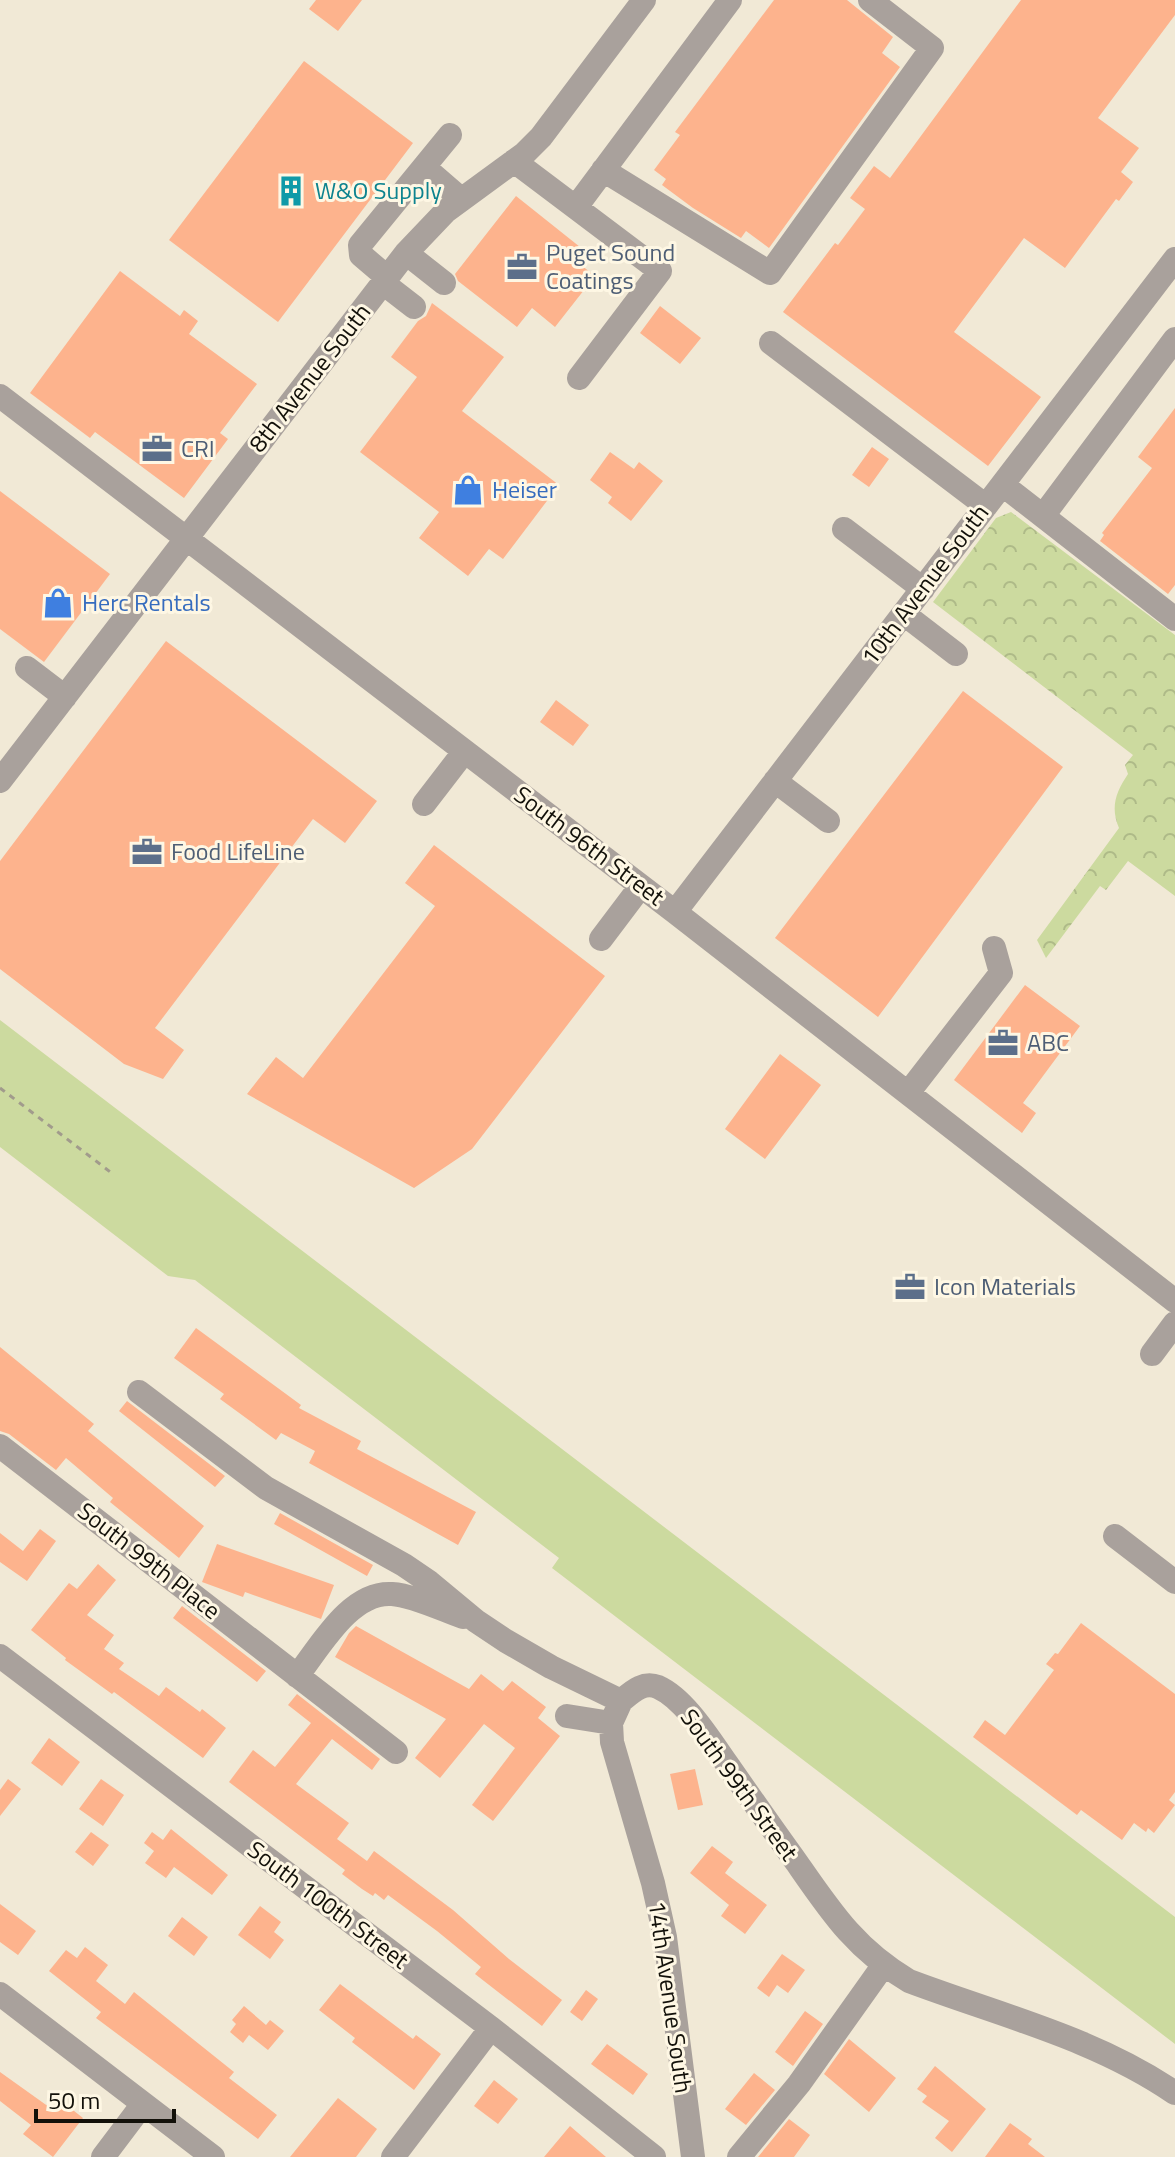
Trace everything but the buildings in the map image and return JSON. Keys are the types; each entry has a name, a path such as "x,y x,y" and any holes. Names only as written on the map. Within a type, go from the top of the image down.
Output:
{"street":[{"name":"8th Avenue South","path":"2,775 186,540 275,438 406,253 461,199 514,161 541,137 644,0"},
{"path":"576,207 730,0"},
{"path":"603,170 770,273 932,48 870,0"},
{"path":"414,307 361,255 360,245 450,135"},
{"path":"514,161 660,271 579,378"},
{"path":"424,167 461,199"},
{"path":"406,253 444,283"},
{"name":"10th Avenue South","path":"675,912 1175,259"},
{"path":"1043,516 1175,339"},
{"path":"771,343 986,506"},
{"name":"South 96th Street","path":"0,396 675,912 1175,1301"},
{"path":"1003,485 1175,619"},
{"path":"844,529 923,589"},
{"path":"904,614 956,654"},
{"path":"27,668 65,697"},
{"path":"424,804 464,752"},
{"path":"775,781 828,821"},
{"path":"601,939 641,886"},
{"path":"908,1093 1001,973 994,948"},
{"path":"1152,1354 1175,1323"},
{"path":"139,1392 266,1488 404,1565 476,1621 551,1667 621,1701 611,1723 567,1716"},
{"name":"South 99th Place","path":"0,1446 396,1752"},
{"path":"1115,1536 1175,1582"},
{"path":"297,1676 349,1610 376,1595 394,1594 476,1621"},
{"name":"South 100th Street","path":"0,1656 491,2028 654,2157"},
{"name":"South 99th Street","path":"621,1701 646,1685 658,1687 679,1703 701,1728 841,1927 883,1966 909,1981 1119,2058 1175,2093"},
{"name":"14th Avenue South","path":"611,1723 612,1742 653,1883 665,1937 693,2157"},
{"path":"739,2157 799,2084 883,1966"},
{"path":"0,1994 213,2157"},
{"path":"393,2157 491,2028"},
{"path":"103,2157 143,2104"}],"path":[{"path":"0,1088 113,1174"}],"green space":[{"path":"1011,512 1175,635 1175,896 1128,861 1106,890 1100,886 1046,958 1037,940 1119,828 1116,800 1128,774 1125,765 1133,755 933,602 996,518"},
{"path":"0,1020 1175,1917 1175,2044 552,1568 559,1558 195,1280 168,1276 0,1147"}],"place":[{"name":"W&O Supply","path":"291,191"},
{"name":"Puget Sound Coatings","path":"522,267"},
{"name":"CRI","path":"157,449"},
{"name":"Heiser","path":"468,490"},
{"name":"Herc Rentals","path":"58,603"},
{"name":"Food LifeLine","path":"147,852"},
{"name":"ABC","path":"1003,1043"},
{"name":"Icon Materials","path":"910,1287"}]}
